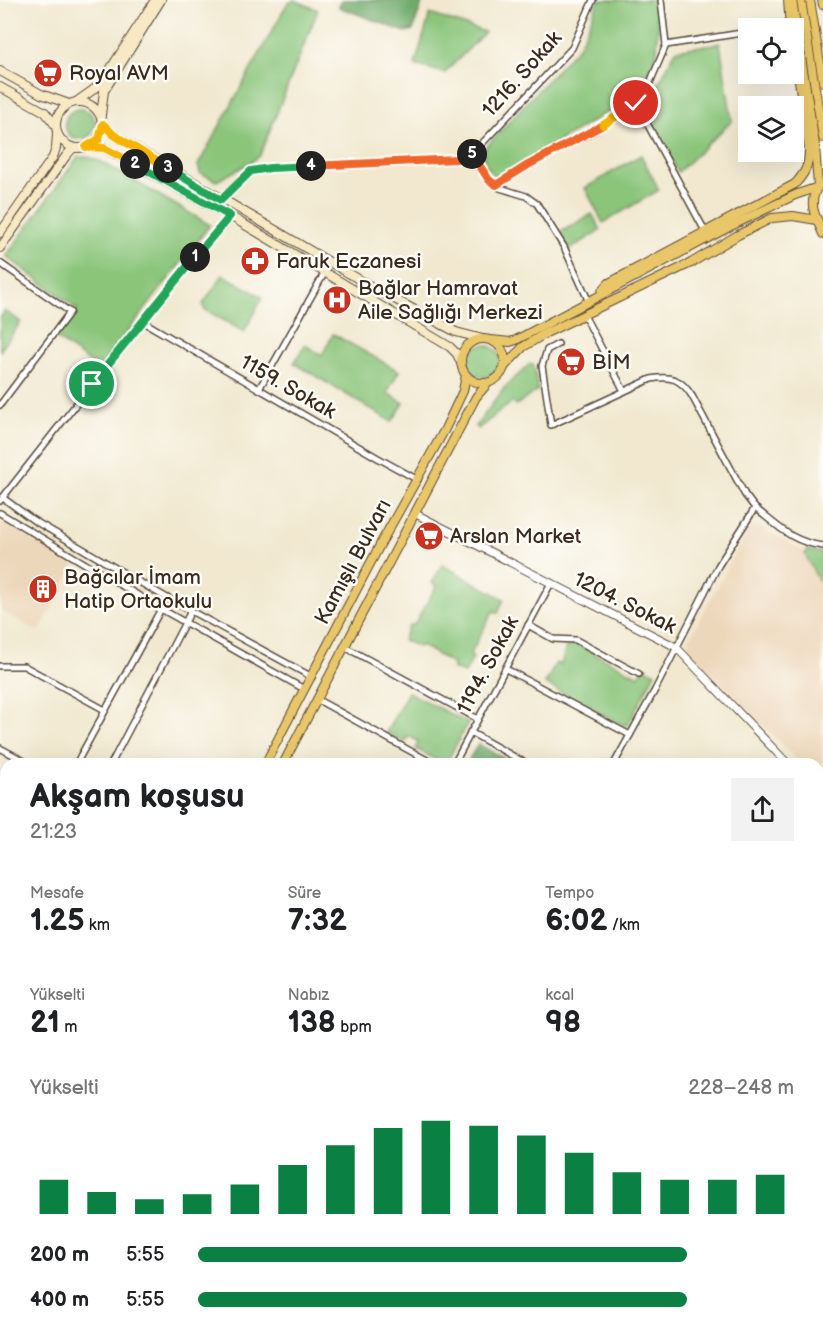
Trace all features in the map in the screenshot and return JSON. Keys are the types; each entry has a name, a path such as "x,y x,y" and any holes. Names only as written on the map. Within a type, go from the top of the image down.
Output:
{"highway":[{"path":"788,0 789,18"},
{"path":"792,0 820,184 812,204 823,234"},
{"path":"801,0 823,138"},
{"path":"810,0 823,82"},
{"path":"822,0 823,5"},
{"path":"592,300 609,283 795,184 805,173 809,163 799,84"},
{"path":"815,145 823,164"},
{"path":"820,184 786,199 516,340 510,342 487,339 470,343 461,356 461,363 466,375 476,382 488,383 499,376 523,347 691,263 772,218 793,216 820,223"},
{"path":"487,339 496,343 504,353 505,366"},
{"name":"Kamışlı Bulvarı","path":"268,758 381,543 418,480 463,390 466,375"},
{"name":"Kamışlı Bulvarı","path":"286,758 476,397 488,383"}],"main road":[{"path":"0,234 53,157 57,148 59,113 100,84 155,0"},
{"path":"0,87 45,112 65,144 82,148 99,139 104,91 161,0"},
{"path":"0,71 41,94 72,103 91,104 114,135 221,200 372,287 456,332 487,339"},
{"path":"0,248 74,148 104,148 230,216 450,347 457,354 461,363"}],"street":[{"name":"1216. Sokak","path":"472,154 572,48 593,0"},
{"path":"496,185 528,165 597,130 636,103 649,85 666,45 661,0"},
{"path":"666,45 738,34"},
{"path":"636,103 705,231"},
{"path":"221,200 251,171 270,168 457,159 472,154 489,180 496,185 526,196 537,204 592,300"},
{"path":"230,216 142,321 1,500 168,598 312,677"},
{"path":"0,262 70,312 0,405"},
{"path":"259,389 325,272"},
{"path":"584,315 624,391"},
{"name":"1159. Sokak","path":"142,321 418,480"},
{"path":"558,344 547,350 542,366 551,425 624,391 661,377 684,384 744,495 755,508 791,537 806,544 823,546"},
{"path":"617,758 718,566 755,508"},
{"path":"0,513 161,609 304,689"},
{"name":"1204. Sokak","path":"416,514 676,647 782,758"},
{"name":"1194. Sokak","path":"457,758 550,583"},
{"path":"79,758 168,598"},
{"path":"114,758 191,611"},
{"path":"528,625 553,639 576,640 639,674"},
{"path":"345,647 478,719"},
{"path":"0,666 24,666 105,710"},
{"path":"506,669 630,735"},
{"path":"318,700 423,758"},
{"path":"470,732 516,758"},
{"path":"0,748 19,758"}],"shaded area":[{"path":"0,521 73,563 74,567 39,632 0,610"},
{"path":"755,526 765,529 800,549 823,553 823,758 795,758 688,650 688,641 749,528"}],"green space":[{"path":"294,0 318,10 260,155 217,181 200,173 198,165 287,4"},
{"path":"342,0 423,0 413,30 405,32 339,7"},
{"path":"599,0 655,0 658,28 657,52 650,68 626,101 498,178 487,165 484,149 578,47"},
{"path":"430,14 485,32 445,73 415,65"},
{"path":"720,43 732,121 678,172 644,111 676,50"},
{"path":"80,109 91,113 95,124 91,135 80,139 69,135 65,124 69,113"},
{"path":"641,155 659,190 603,223 585,188"},
{"path":"78,157 88,157 102,162 210,225 99,369 56,338 77,309 6,256"},
{"path":"592,214 601,230 569,250 559,233"},
{"path":"223,275 261,296 262,299 244,332 204,309 203,304"},
{"path":"5,311 21,322 0,351 0,318"},
{"path":"333,334 399,371 387,393 404,403 392,422 294,363 305,345 322,355"},
{"path":"484,345 496,349 500,361 496,373 484,377 472,373 468,361 472,349"},
{"path":"530,364 534,365 538,390 516,405 512,402 478,429 476,426 505,387"},
{"path":"808,550 823,553 823,579 818,580 805,554"},
{"path":"442,565 504,599 498,613 493,611 470,655 473,658 465,673 453,669 453,664 421,645 418,647 403,640 409,625 414,625 437,585 432,583"},
{"path":"574,643 639,676 644,667 655,673 628,725 623,725 545,684 556,663 561,665 566,647"},
{"path":"408,692 468,723 449,758 433,758 416,749 418,741 409,736 405,742 386,733"},
{"path":"478,744 503,758 470,758"}],"place":[{"name":"Royal AVM","path":"48,73"},
{"name":"Faruk Eczanesi","path":"255,261"},
{"name":"Bağlar Hamravat Aile Sağlığı Merkezi","path":"337,300"},
{"name":"BİM","path":"571,362"},
{"name":"Arslan Market","path":"429,536"},
{"name":"Bağcılar İmam Hatip Ortaokulu","path":"43,589"}],"route":[{"path":"92,384 230,216 104,148 86,147 99,139 103,124 114,135 221,200 251,171 270,168 457,159 472,154 489,180 496,185 528,165 597,130 636,103"}]}
